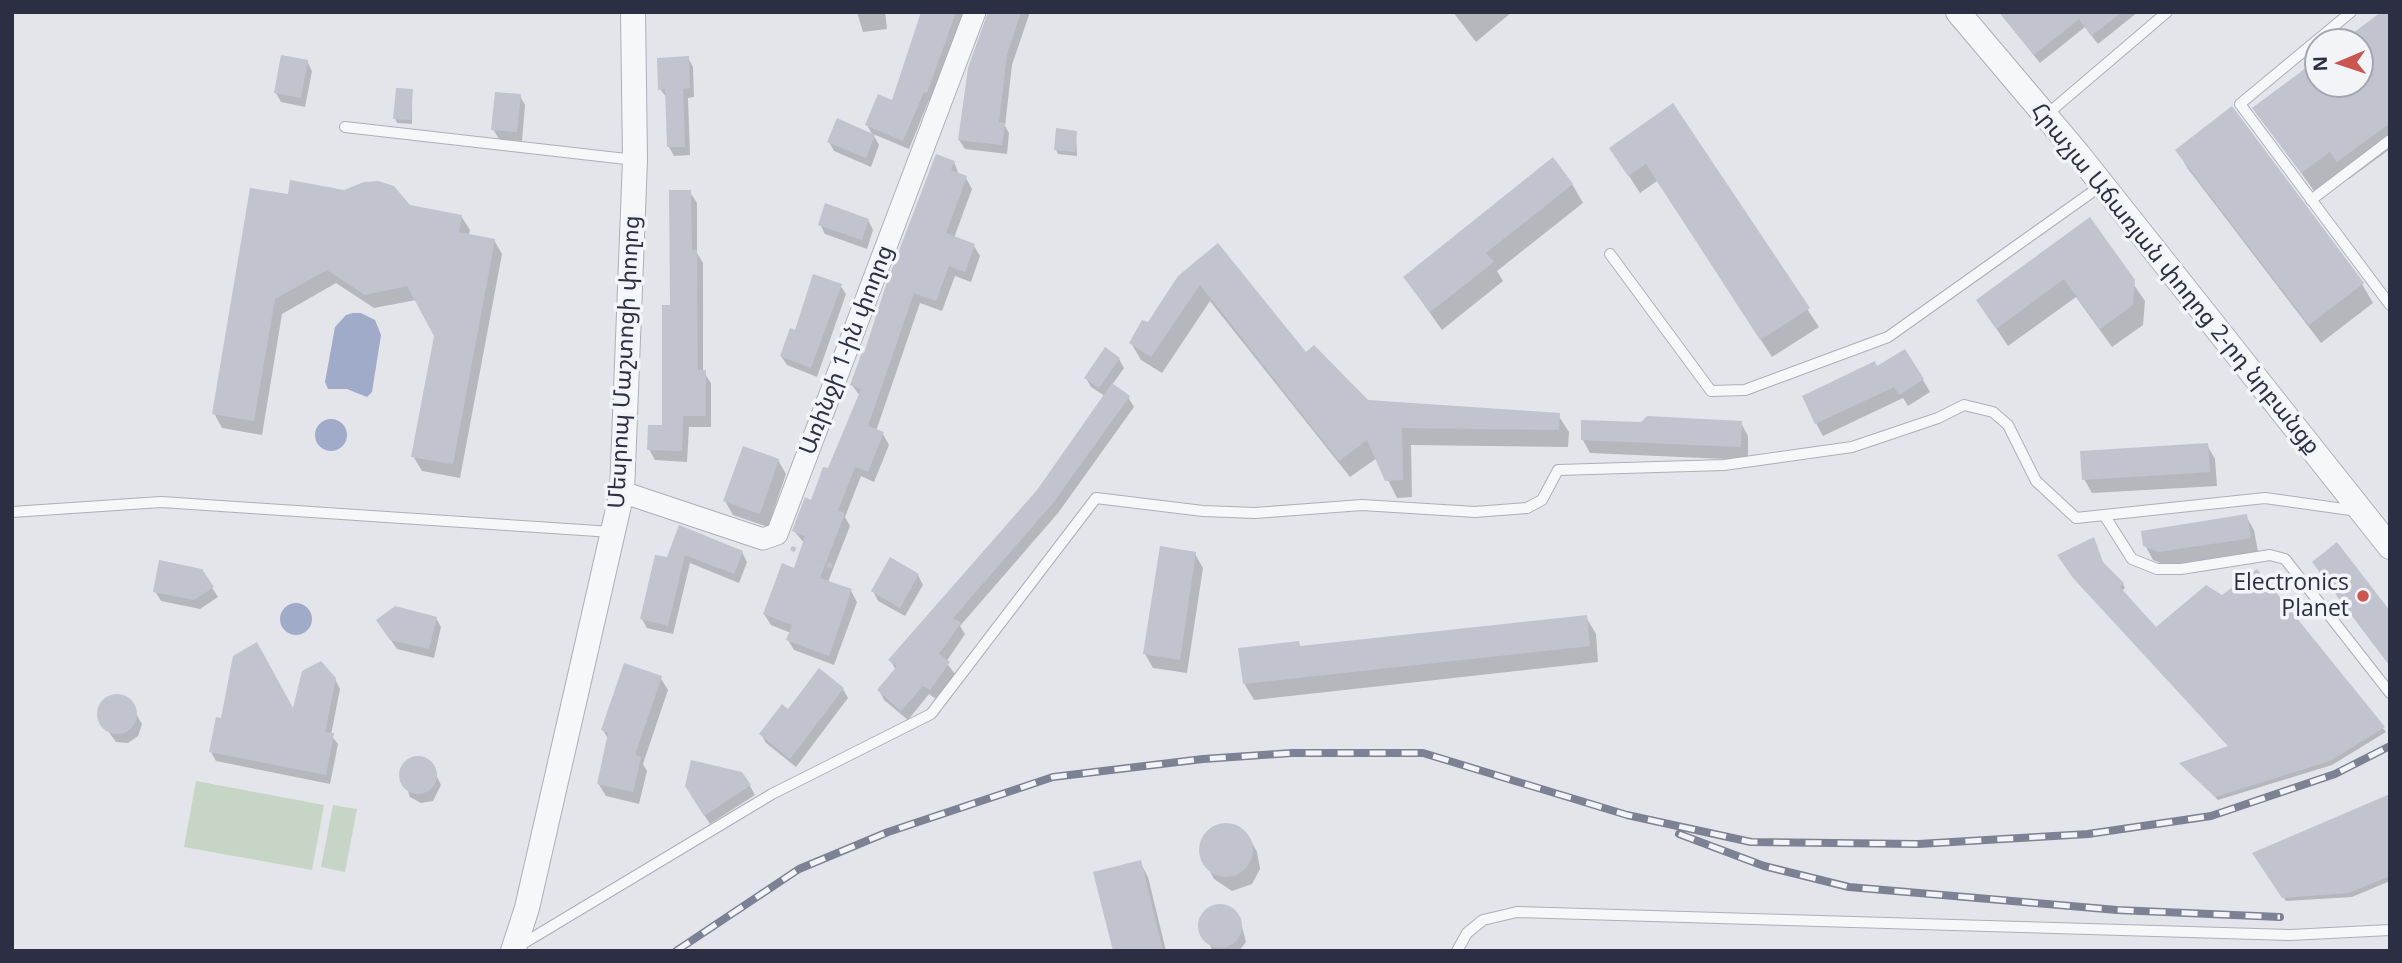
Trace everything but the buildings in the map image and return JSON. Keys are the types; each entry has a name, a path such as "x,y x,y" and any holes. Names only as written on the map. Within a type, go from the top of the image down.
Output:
{"street":[{"name":"Մեսրոպ Մաշտոցի փողոց","path":"513,950 527,908 622,492 635,160 633,12"},
{"name":"Առինջի 1-ին փողոց","path":"771,539 777,534 975,12"},
{"name":"Հրաչյա Աճառյան փողոց 2-րդ նրբանցք","path":"1958,12 2102,185 2390,547"},
{"path":"622,492 762,539 771,539"}],"lane":[{"path":"2045,116 2167,12"},
{"path":"2351,12 2239,104 2390,305"},
{"path":"345,127 635,160"},
{"path":"2311,200 2390,140"},
{"path":"1610,254 1711,391 1745,390 1888,337 2102,185"},
{"path":"513,950 772,794 931,714 1096,498 1203,511 1255,513 1362,505 1475,512 1527,508 1542,500 1558,470 1724,465 1852,447 1938,418 1964,405 1993,412 2008,425 2036,481 2076,518 2265,498 2362,512"},
{"path":"12,512 161,502 615,532"},
{"path":"2104,515 2132,559 2157,569 2181,569 2270,555 2285,559 2390,693"},
{"path":"1457,951 1467,933 1483,920 1517,912 2290,935 2390,930"}],"path":[{"path":"771,539 835,568"}],"green space":[{"path":"196,781 324,805 312,870 184,847"},
{"path":"333,805 357,809 345,872 321,867"}],"water":[{"path":"361,313 375,320 381,335 372,392 367,397 347,389 328,389 325,382 335,327 346,315"},
{"path":"331,419 343,423 347,435 343,447 331,451 319,447 315,435 319,423"},
{"path":"296,603 308,607 312,619 308,631 296,635 284,631 280,619 284,607"}],"railway":[{"path":"676,951 799,869 888,832 1053,777 1203,759 1292,753 1423,753 1627,815 1751,842 1918,844 2088,834 2211,816 2335,774 2390,746"},
{"path":"1679,834 1764,866 1849,887 2117,910 2280,917"}],"place":[{"name":"Electronics Planet","path":"2363,596"}]}
